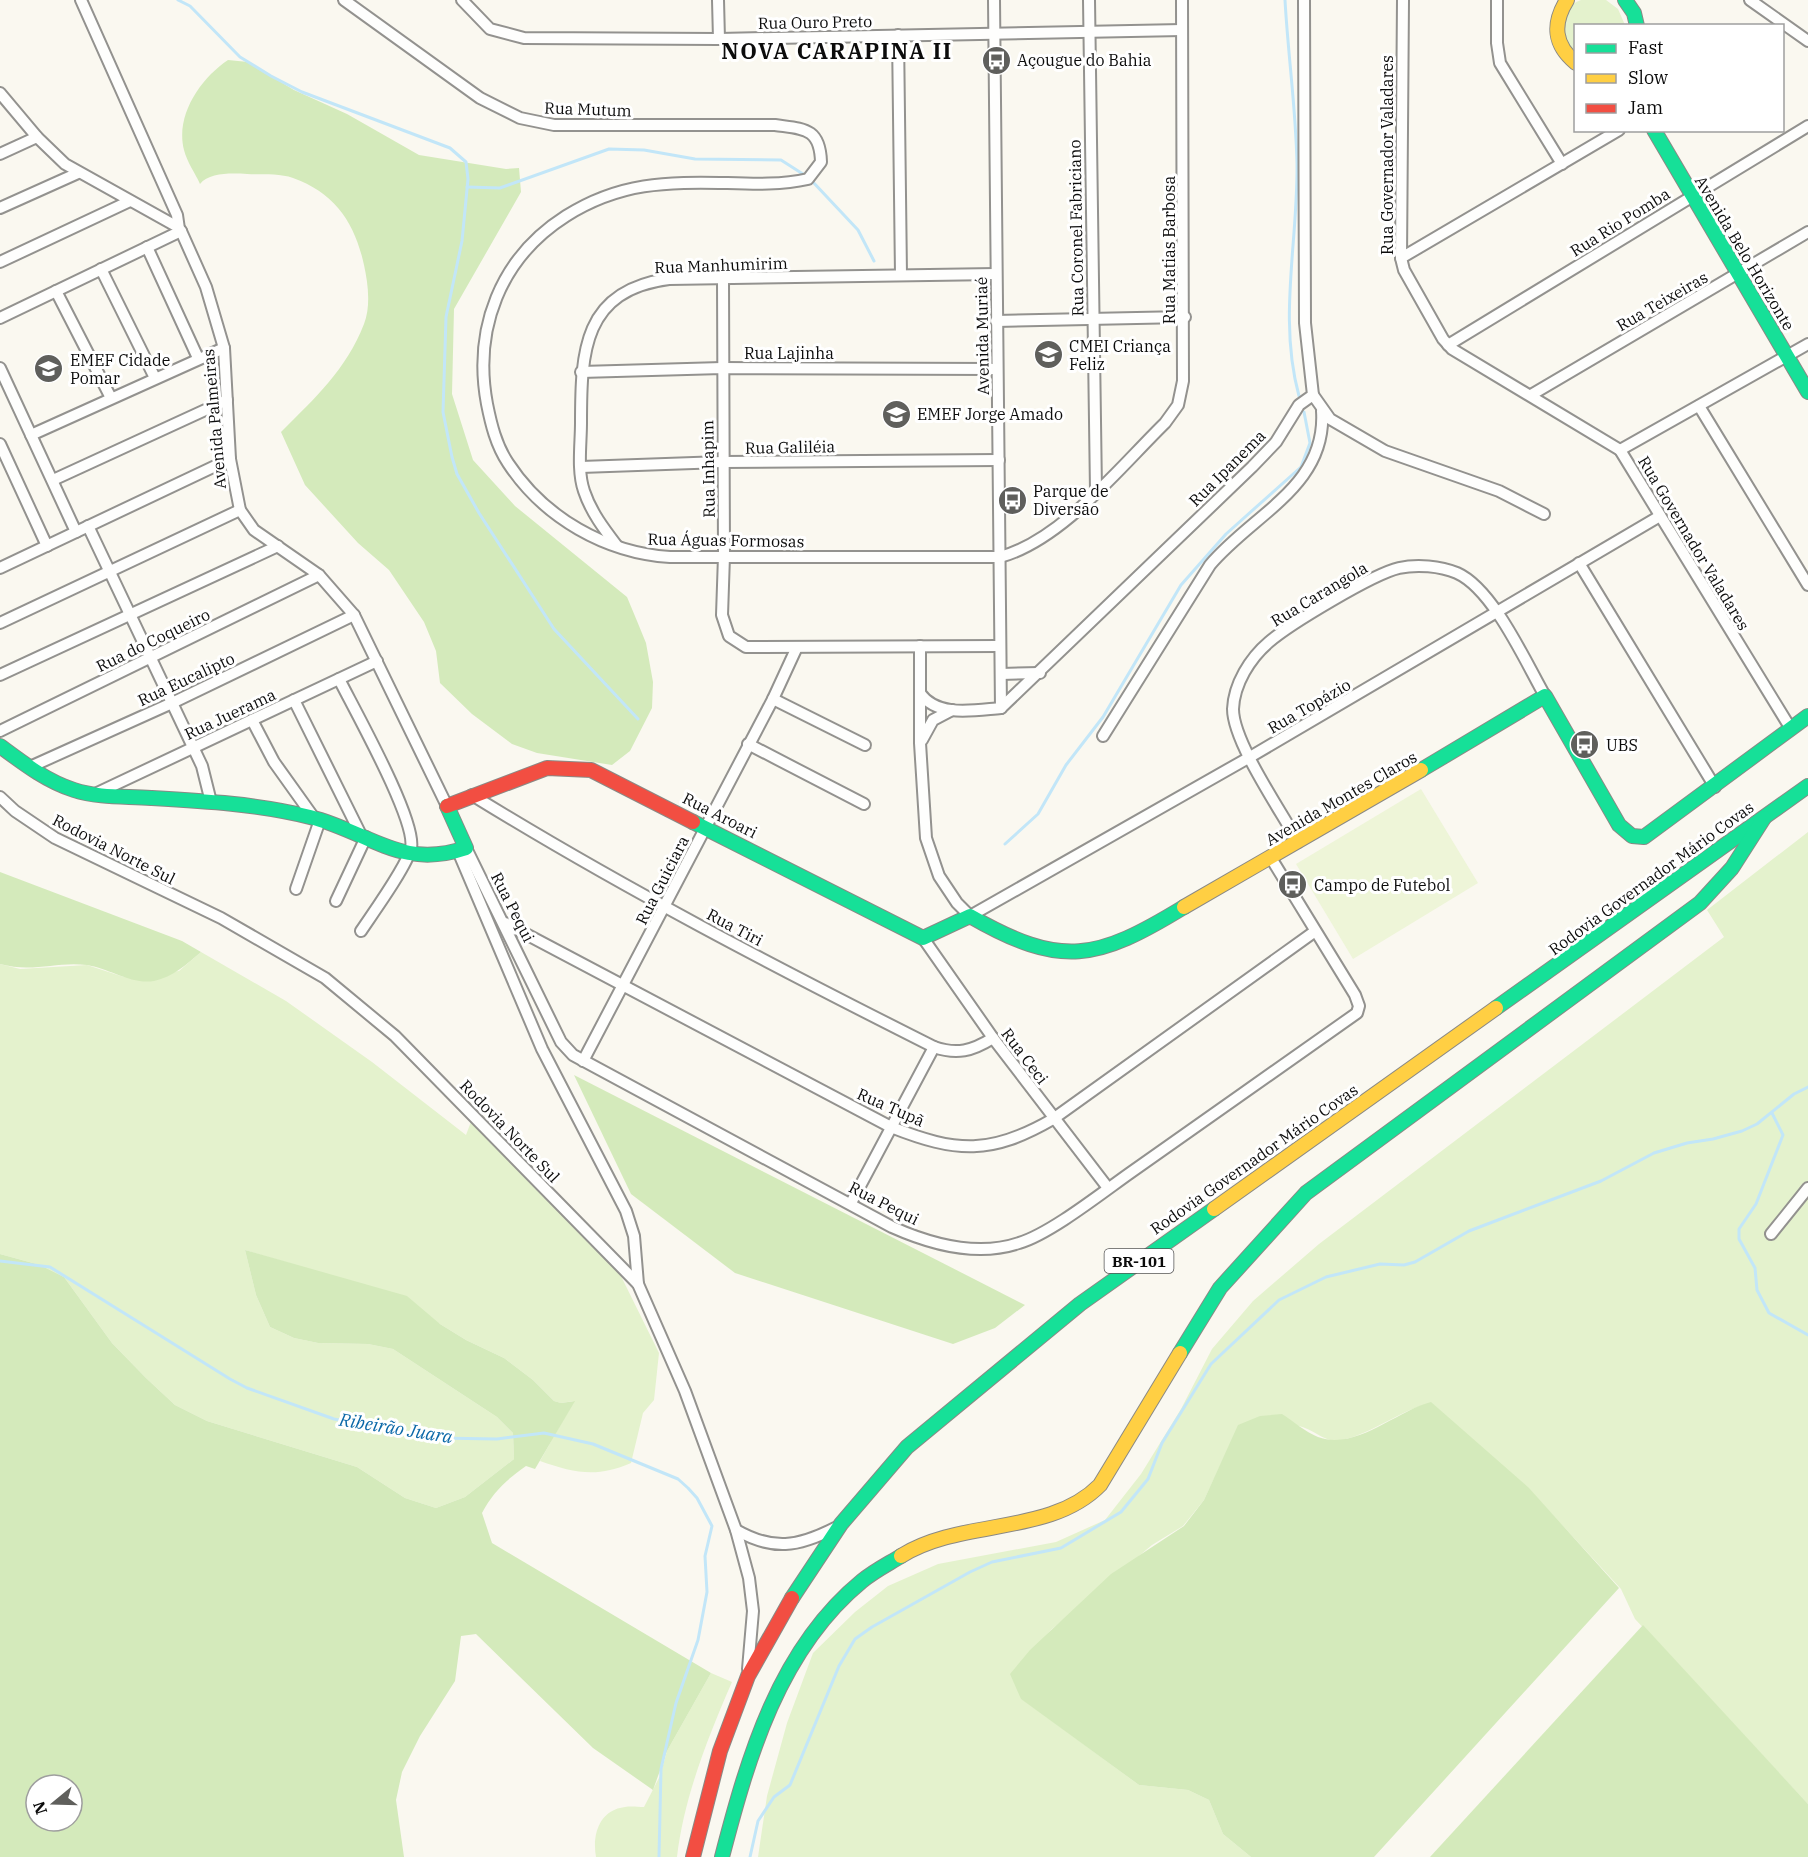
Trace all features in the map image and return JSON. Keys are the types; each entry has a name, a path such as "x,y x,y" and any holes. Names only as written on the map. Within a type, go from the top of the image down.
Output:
{"street":[{"name":"Avenida Palmeiras","path":"81,0 177,215 180,230 206,287 224,348 230,459 240,510 254,530 319,574 354,615 447,806"},
{"name":"Rua Mutum","path":"344,0 480,98 520,118 554,125 775,125 810,132 818,140 821,150"},
{"name":"Rua Ouro Preto","path":"462,0 482,23 512,37 719,39 1182,30"},
{"path":"718,0 719,39"},
{"name":"Avenida Muriaé","path":"994,0 999,646 1002,708"},
{"name":"Rua Coronel Fabriciano","path":"1089,0 1096,491"},
{"name":"Rua Matias Barbosa","path":"1000,557 1019,552 1049,534 1165,423 1178,405 1183,381 1185,317 1182,0"},
{"path":"1304,0 1305,323 1313,396 1322,411 1342,428 1385,451 1499,491 1544,514"},
{"name":"Rua Governador Valadares","path":"1403,0 1401,258 1404,270 1448,345 1620,450 1791,729"},
{"path":"1497,0 1500,63 1562,164"},
{"path":"1567,0 1557,18 1557,39 1567,57 1574,62"},
{"path":"1625,0 1634,13 1636,24"},
{"path":"1750,0 1783,24"},
{"path":"1784,25 1808,41"},
{"path":"1784,35 1793,31"},
{"path":"898,35 901,275"},
{"path":"1,97 37,137 78,173 180,230"},
{"name":"Rua Rio Pomba","path":"1448,345 1692,194 1808,126"},
{"path":"1401,258 1615,132"},
{"name":"Avenida Belo Horizonte","path":"1655,132 1808,392"},
{"path":"0,154 37,137"},
{"name":"Rua Águas Formosas","path":"821,150 821,162 808,178 774,184 646,186 622,189 600,197 565,217 537,239 511,268 494,301 484,344 482,373 494,436 507,462 527,489 546,507 568,523 619,549 645,555 670,557 1000,557"},
{"path":"0,208 78,173"},
{"path":"0,262 130,201"},
{"path":"0,318 180,230"},
{"name":"Rua Teixeiras","path":"1531,395 1808,232"},
{"path":"147,247 198,358"},
{"path":"101,269 155,378"},
{"name":"Rua Manhumirim","path":"619,549 591,508 583,489 581,372 585,346 595,321 604,309 626,291 652,281 669,279 723,280 996,274"},
{"name":"Rua Inhapim","path":"723,280 723,624 732,640 746,647 797,647"},
{"path":"56,291 111,398"},
{"path":"996,321 1185,317"},
{"path":"1620,450 1808,344"},
{"path":"31,435 224,348"},
{"path":"0,368 4,388 31,435 76,532"},
{"name":"Rua Lajinha","path":"581,372 722,368 996,369"},
{"name":"Rua Ipanema","path":"1002,708 1252,467 1276,442 1299,405 1313,396"},
{"path":"52,480 227,400"},
{"path":"1699,406 1808,585"},
{"path":"1103,736 1210,564 1295,486 1309,470 1320,443 1322,411"},
{"path":"0,444 46,546"},
{"path":"1,564 46,546 230,459"},
{"name":"Rua Galiléia","path":"581,467 723,462 999,460"},
{"path":"0,623 240,510"},
{"name":"Rua Topázio","path":"970,916 1250,757 1660,516"},
{"path":"88,526 194,748 205,774 211,802"},
{"path":"0,675 278,546"},
{"path":"1579,563 1715,787"},
{"name":"Rua Carangola","path":"1298,842 1238,733 1233,709 1236,691 1242,676 1269,642 1352,591 1398,568 1436,567 1456,573 1472,582 1485,594 1545,696"},
{"name":"Rua do Coqueiro","path":"0,731 151,659 319,574"},
{"name":"Rua Eucalipto","path":"30,767 172,703 354,615"},
{"name":"Avenida Montes Claros","path":"920,646 921,742 930,853 948,891 970,916 1010,939 1029,946 1055,951 1090,952 1125,939 1271,858 1545,696"},
{"path":"797,647 999,646"},
{"name":"Rua Guiciara","path":"583,1061 773,699 797,647"},
{"name":"Rua Juerama","path":"95,794 377,662"},
{"path":"1000,674 1040,673"},
{"path":"339,679 411,832 409,855 361,932"},
{"path":"920,693 929,703 953,710 1002,708"},
{"path":"1545,696 1619,825 1629,836 1639,839 1648,836 1808,716"},
{"path":"773,699 865,745"},
{"path":"294,700 364,836"},
{"path":"921,742 933,720 953,710"},
{"path":"252,720 274,762 317,819"},
{"path":"748,744 864,804"},
{"path":"0,746 30,767 68,788 95,794 245,805 317,819 409,855 427,858 462,849"},
{"name":"Rua Aroari","path":"447,806 547,768 577,768 609,777 922,938"},
{"name":"Rodovia Governador Mário Covas","path":"693,1857 720,1751 748,1676 784,1608 842,1524 907,1447 1080,1304 1808,786"},
{"path":"459,833 471,795"},
{"name":"Rua Tiri","path":"471,795 566,853 934,1047 948,1052 963,1052 979,1047 993,1038"},
{"name":"Rodovia Norte Sul","path":"0,797 15,811 55,838 221,918 293,957 334,984 395,1036 638,1284 685,1391 736,1530 749,1578 753,1611 748,1676"},
{"path":"447,806 459,833 462,849"},
{"path":"447,806 444,818 462,849 542,1049 626,1211 634,1236 638,1284"},
{"path":"722,1857 739,1786 776,1690 798,1650 824,1617 857,1584 878,1569 930,1542 960,1532 1058,1511 1086,1499 1100,1485 1220,1288 1287,1211 1306,1193 1434,1096 1700,903 1732,868 1766,817"},
{"path":"296,889 317,819"},
{"path":"336,901 364,836"},
{"name":"Rua Pequi","path":"462,849 505,923 561,1042 583,1061 892,1227 946,1245 1007,1247 1032,1239 1357,1013 1359,1006 1355,994 1314,932"},
{"path":"1271,858 1314,932"},
{"path":"922,938 970,916"},
{"name":"Rua Tupã","path":"505,923 891,1127 934,1142 983,1147 1013,1141 1053,1119 1314,932"},
{"name":"Rua Ceci","path":"922,938 1053,1119 1108,1188"},
{"path":"851,1203 934,1047"},
{"path":"1772,1234 1808,1188"},
{"path":"736,1530 754,1540 770,1544 809,1539 842,1524"}],"green space":[{"path":"1581,0 1606,0 1618,9 1625,24 1574,24 1574,52 1567,41 1565,17 1573,4"},
{"path":"228,60 248,62 294,90 347,114 419,155 506,169 519,168 521,192 454,309 452,394 473,460 515,506 627,597 646,643 653,682 652,708 630,751 612,765 537,753 512,744 472,714 440,683 436,651 424,622 389,570 358,543 305,485 281,432 329,382 357,340 368,310 365,272 360,250 349,223 332,201 308,184 282,175 235,173 215,175 200,184 184,150 183,124 192,99 200,87"},
{"path":"1421,789 1478,883 1353,959 1296,864"},
{"path":"1808,832 1808,1804 1635,1619 1621,1589 1529,1489 1431,1403 1354,1437 1336,1441 1299,1426 1239,1425 1204,1500 1183,1526 1152,1545 1052,1629 1011,1674 1022,1699 1139,1785 1188,1790 1209,1800 1223,1834 1251,1857 758,1857 767,1796 787,1723 813,1653 855,1612 888,1586 938,1564 1056,1542 1105,1520 1141,1474 1181,1409 1212,1349 1253,1301 1319,1244 1724,937 1707,910"},
{"path":"0,872 182,941 201,952 174,973 146,982 87,965 23,967 0,964"},
{"path":"201,952 286,1001 372,1062 466,1135 472,1119 616,1266 659,1353 654,1400 643,1413 631,1463 607,1471 586,1472 540,1461 574,1401 561,1403 554,1401 533,1380 504,1358 466,1340 440,1324 299,1266 245,1250 256,1295 270,1327 294,1338 318,1343 368,1344 393,1349 497,1417 513,1433 514,1459 465,1497 436,1508 405,1498 357,1467 207,1421 175,1405 112,1343 64,1277 40,1265 0,1254 0,964 20,969 87,965 124,977 179,971"},
{"path":"574,1075 1025,1305 995,1328 953,1344 735,1273 631,1194"},
{"path":"245,1250 407,1296 440,1324 466,1340 504,1358 533,1380 554,1401 561,1403 575,1401 535,1469 526,1466 512,1476 495,1493 482,1513 492,1543 711,1673 667,1751 653,1790 593,1748 476,1634 461,1636 455,1681 420,1736 402,1772 396,1800 404,1857 0,1857 0,1254 40,1265 64,1277 112,1343 146,1378 175,1405 207,1421 357,1467 405,1498 436,1508 465,1497 514,1459 513,1433 497,1417 393,1349 368,1344 318,1343 294,1338 270,1327 256,1295"},
{"path":"1431,1402 1529,1488 1619,1588 1374,1857 1251,1857 1223,1834 1209,1800 1188,1790 1139,1785 1021,1699 1010,1674 1030,1650 1111,1574 1184,1526 1204,1500 1238,1425 1260,1416 1282,1414 1318,1437 1332,1440 1347,1439"},
{"path":"1643,1625 1808,1804 1808,1857 1430,1857"},
{"path":"711,1673 732,1682 691,1790 677,1857 596,1857 595,1840 603,1818 616,1809 644,1807 660,1776 667,1751"}],"waterway":[{"path":"178,0 190,6 240,57 271,76 302,92 450,148 466,162 468,179 462,241 446,317 443,412 457,474 479,513 554,629 638,719"},
{"path":"1285,0 1297,164 1290,280 1290,338 1299,396"},
{"path":"467,187 500,188 609,149 644,150 695,159 781,160 806,176"},
{"path":"812,181 858,230 874,261"},
{"path":"1005,844 1038,814 1066,765 1103,717 1181,585 1226,534 1301,467 1310,443 1304,412"},
{"path":"750,1857 758,1821 774,1797 790,1785 839,1666 855,1639 872,1627 970,1572 992,1562 1061,1548 1121,1512 1148,1479 1162,1443 1211,1364 1279,1300 1326,1277 1380,1264 1404,1265 1415,1262 1469,1231 1601,1181 1654,1153 1742,1131 1757,1124 1794,1094 1808,1087"},
{"path":"1772,1113 1783,1135 1756,1204 1739,1229 1739,1239 1755,1268 1757,1290 1769,1313 1808,1335"},
{"name":"Ribeirão Juara","path":"0,1261 50,1267 230,1379 247,1388 334,1419 437,1438 497,1439 544,1433 593,1444 678,1479 688,1488 697,1498 712,1526 705,1556 707,1592 698,1640 676,1703 661,1769 659,1857"}],"traffic: fast":[{"path":"1625,0 1634,13 1637,24"},
{"path":"1655,132 1808,392"},
{"path":"1421,770 1545,696 1619,825 1632,836 1644,837 1808,716"},
{"path":"0,746 44,777 83,793 191,800 271,809 310,817 403,852 422,855 443,854 466,848 447,806"},
{"path":"1496,1008 1808,786"},
{"path":"1180,1353 1220,1288 1306,1193 1700,903 1732,868 1764,818"},
{"path":"693,822 923,938 970,916 1002,933 1030,944 1055,950 1079,951 1102,947 1127,938 1184,907"},
{"path":"792,1598 841,1524 907,1447 1080,1304 1214,1209"},
{"path":"722,1857 756,1744 788,1672 809,1639 833,1608 867,1577 901,1556"}],"traffic: slow":[{"path":"1567,0 1557,26 1563,49 1574,61"},
{"path":"1184,907 1421,770"},
{"path":"1214,1209 1496,1008"},
{"path":"901,1556 925,1544 951,1536 1031,1520 1080,1501 1100,1485 1180,1353"}],"traffic: jam":[{"path":"447,806 547,768 591,770 693,822"},
{"path":"693,1857 720,1751 748,1676 792,1598"}],"place":[{"name":"Açougue do Bahia","path":"996,60"},
{"name":"CMEI Criança Feliz","path":"1048,355"},
{"name":"EMEF Cidade Pomar","path":"49,369"},
{"name":"EMEF Jorge Amado","path":"896,414"},
{"name":"Parque de Diversão","path":"1012,500"},
{"name":"UBS","path":"1585,745"},
{"name":"Campo de Futebol","path":"1293,885"}],"district":[{"name":"NOVA CARAPINA II","path":"837,50"}]}
